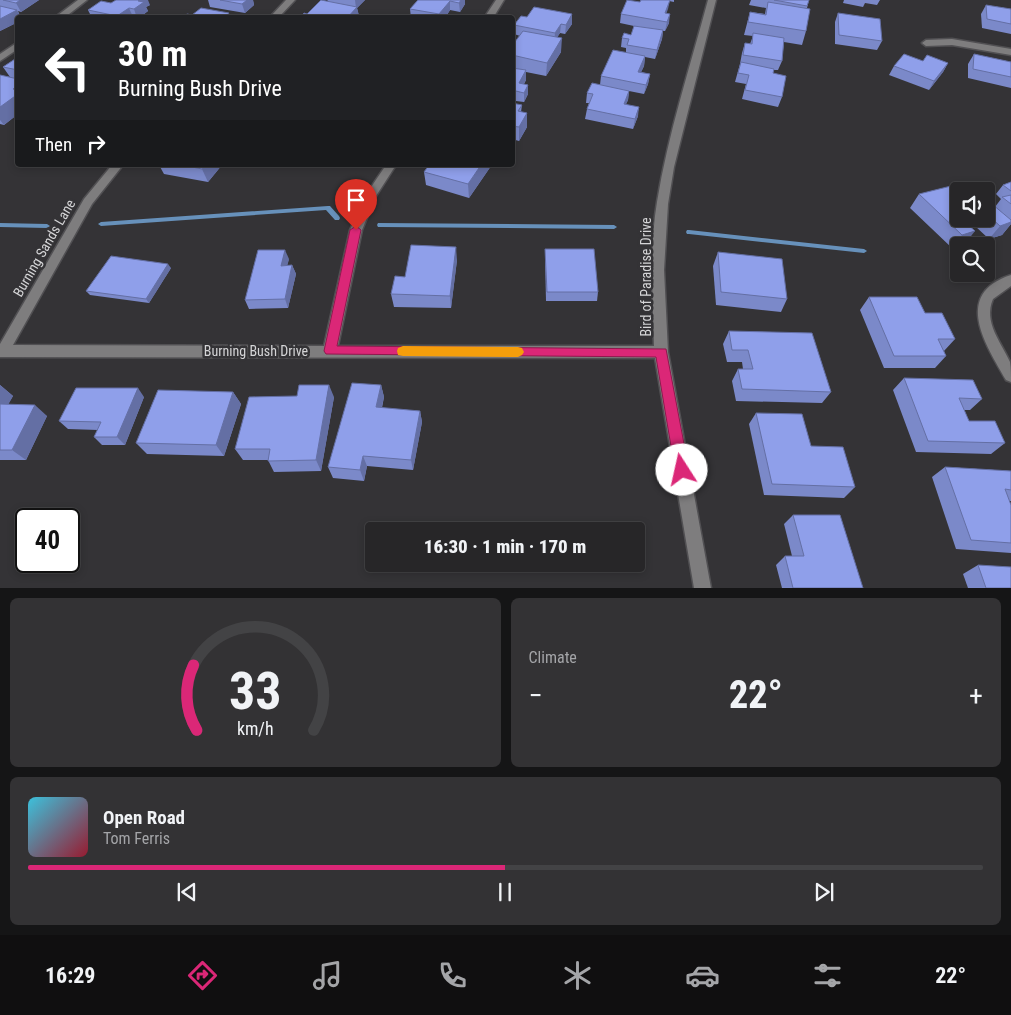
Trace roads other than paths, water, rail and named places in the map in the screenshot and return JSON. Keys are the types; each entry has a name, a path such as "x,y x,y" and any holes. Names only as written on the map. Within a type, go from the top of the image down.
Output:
{"street":[{"path":"62,15 83,0"},
{"path":"276,15 291,0"},
{"path":"490,15 500,0"},
{"name":"Bird of Paradise Drive","path":"703,588 661,352 658,270 662,204 676,133 712,0"},
{"path":"926,43 952,42 1011,52"},
{"path":"0,58 15,48"},
{"name":"Burning Sands Lane","path":"2,351 88,202 116,167"},
{"path":"330,351 356,230 371,196 390,167"},
{"path":"1011,280 994,289 985,301 984,308 984,317 990,335 1011,376"},
{"name":"Burning Bush Drive","path":"2,351 661,352"}],"waterway":[{"path":"101,224 328,208 337,218"},
{"path":"0,225 47,226"},
{"path":"380,225 614,227"},
{"path":"689,232 864,251"}]}
